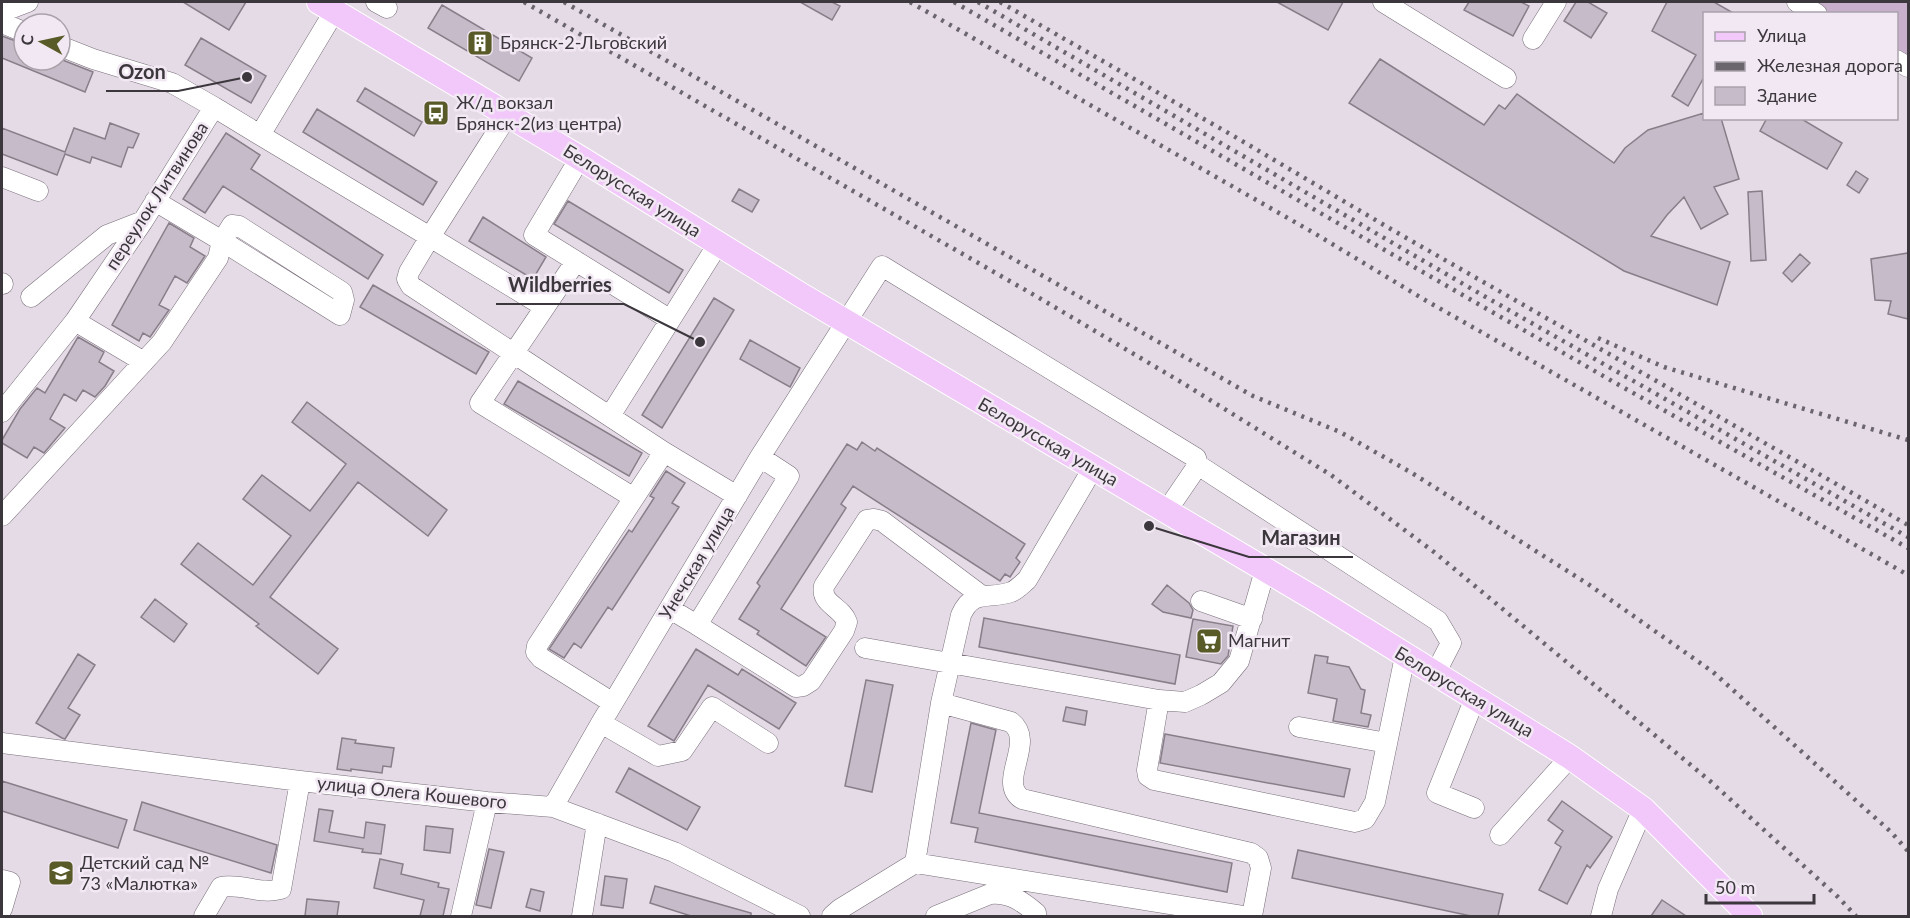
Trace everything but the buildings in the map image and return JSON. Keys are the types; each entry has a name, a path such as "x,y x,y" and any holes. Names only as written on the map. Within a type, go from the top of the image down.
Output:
{"main road":[{"name":"Белорусская улица","path":"327,7 580,158 846,322 1265,570 1570,757 1643,809 1750,916"}],"street":[{"path":"2,12 28,2"},
{"path":"1383,2 1506,78"},
{"path":"1533,39 1556,2"},
{"path":"1797,2 1814,12"},
{"path":"260,135 327,7"},
{"path":"72,51 172,83 214,107"},
{"name":"переулок Литвинова","path":"2,412 75,321 143,221 214,107 545,307"},
{"path":"507,116 409,272 407,279 411,286 664,452 737,496"},
{"path":"580,158 534,235 669,319"},
{"path":"2,177 38,191"},
{"path":"2,516 162,342 218,258 222,241 232,225 236,224 342,292 344,300 340,315 222,241 155,201"},
{"path":"31,297 107,235 143,221"},
{"path":"610,416 718,244"},
{"path":"576,261 480,403 634,498"},
{"name":"Унечская улица","path":"553,807 760,457 882,266 1196,458 1198,465"},
{"path":"75,321 144,362"},
{"path":"613,703 541,658 536,652 537,646 664,452"},
{"path":"697,625 789,476 760,457"},
{"path":"1166,512 1198,465 1438,621 1452,643 1435,674"},
{"path":"915,863 941,703 961,615 972,600 982,596 1011,592 1027,580 1093,468"},
{"path":"670,609 796,687 811,681 844,630 847,622 844,614 826,601 822,593 824,586 867,520 882,521 982,596"},
{"path":"865,648 1159,700 1185,702 1221,683 1239,661 1265,570"},
{"path":"1201,601 1252,619"},
{"path":"1159,700 1148,770 1148,776 1154,780 1355,822 1365,819 1375,802 1405,656"},
{"path":"1474,808 1437,793 1475,698"},
{"path":"941,703 1011,722 1018,727 1021,736 1012,787 1015,795 1022,799 1251,853 1258,858 1261,868 1252,916"},
{"path":"601,723 658,756 682,751 712,707 768,743"},
{"path":"1299,727 1387,743"},
{"name":"улица Олега Кошевого","path":"2,743 300,781 553,807 675,852 799,916"},
{"path":"1500,835 1570,757"},
{"path":"204,916 221,887 230,885 269,893 281,889 300,781"},
{"path":"461,916 487,802"},
{"path":"1601,916 1608,889 1643,809"},
{"path":"582,916 597,823"},
{"path":"832,916 915,863 1244,916"},
{"path":"2,880 10,882 2,909"},
{"path":"936,916 990,894 998,893 1022,902 1036,913 1036,916"}],"shaded area":[{"path":"1810,2 1908,2 1908,58 1898,52 1898,12 1829,12"}],"railway":[{"path":"524,2 1041,299 1331,475 1434,552 1710,781 1856,916"},
{"path":"564,2 1253,396 1340,432 1412,473 1588,584 1713,672 1891,832 1908,851"},
{"path":"910,2 1314,233 1425,300 1908,575"},
{"path":"954,2 1612,381 1908,548"},
{"path":"978,2 1484,296 1908,537"},
{"path":"1000,2 1908,525"},
{"path":"1598,338 1664,367 1908,440"}],"place":[{"name":"Брянск-2-Льговский","path":"480,43"},
{"name":"Ozon","path":"247,77"},
{"name":"Ж/д вокзал Брянск-2(из центра)","path":"436,113"},
{"name":"Wildberries","path":"700,342"},
{"name":"Магазин","path":"1149,526"},
{"name":"Магнит","path":"1209,641"},
{"name":"Детский сад № 73 «Малютка»","path":"61,873"}]}
